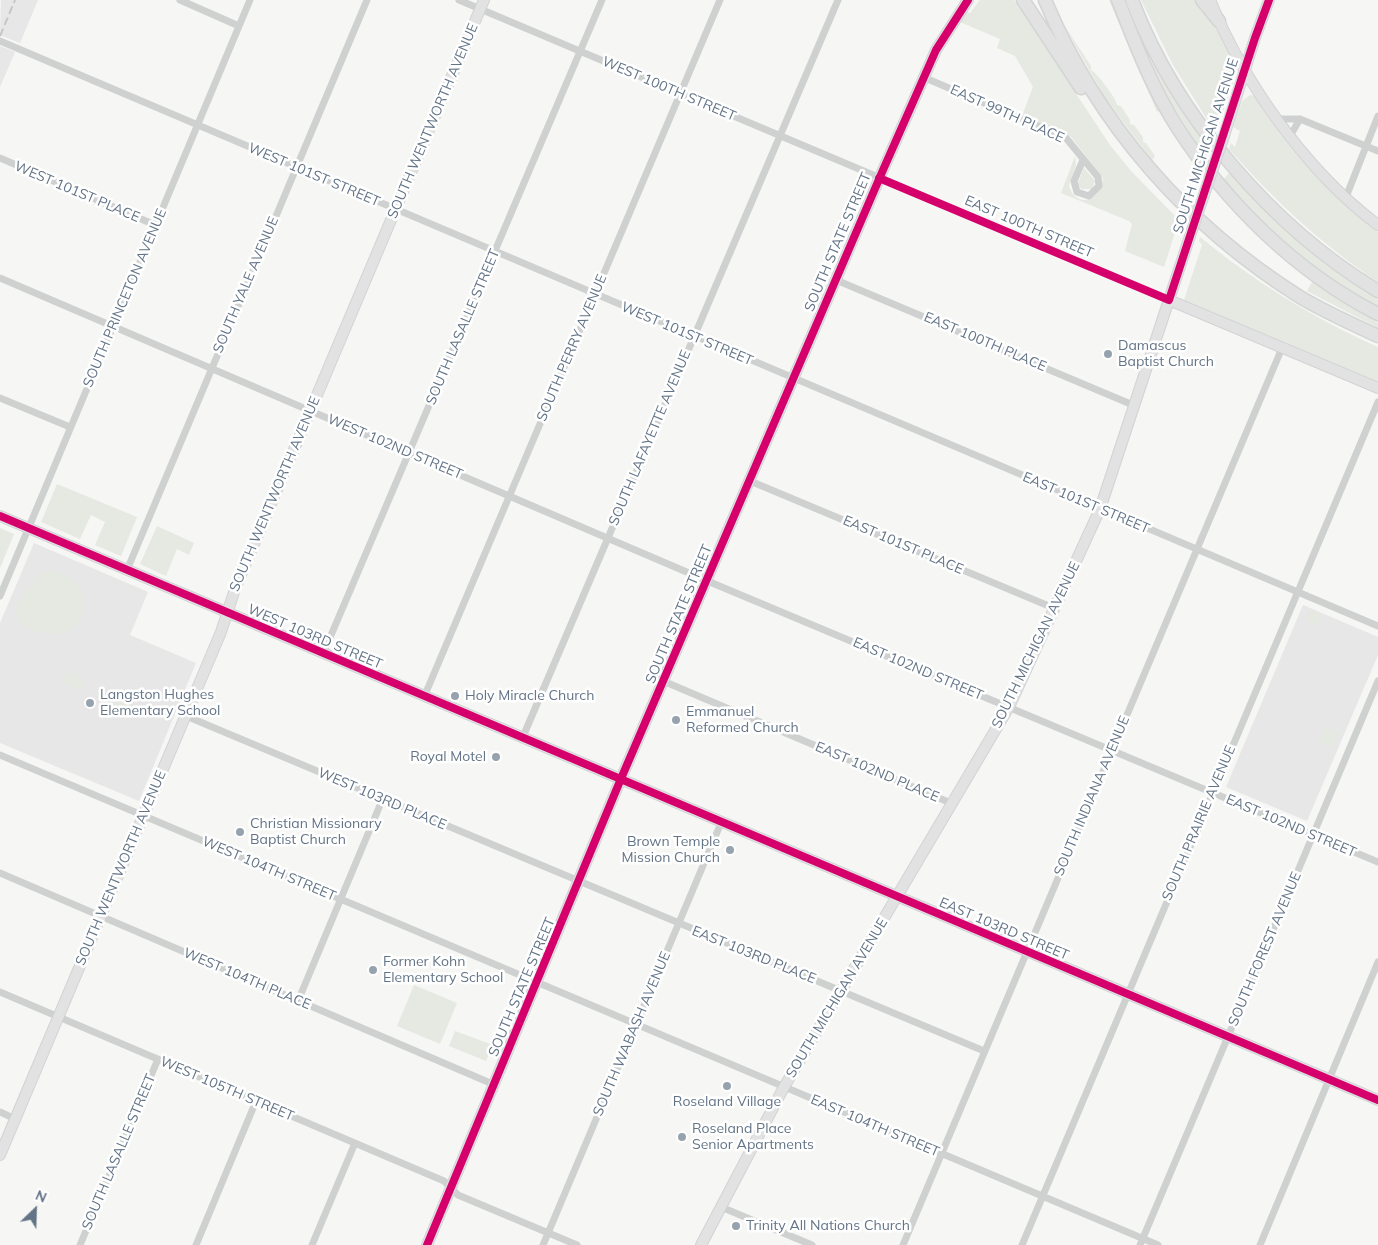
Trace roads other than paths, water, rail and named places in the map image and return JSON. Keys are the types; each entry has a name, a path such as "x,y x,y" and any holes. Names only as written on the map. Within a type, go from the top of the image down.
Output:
{"highway":[{"path":"1023,0 1116,139 1141,160"},
{"path":"1045,0 1069,51 1105,112 1141,160 1174,196 1239,255 1302,298 1378,336"},
{"path":"1118,0 1139,53 1177,126 1228,195 1292,257 1325,282 1378,314"},
{"path":"1132,0 1172,81 1232,164 1287,223 1322,252 1378,291"},
{"path":"1202,0 1219,21"}],"street":[{"path":"180,0 239,26"},
{"name":"SOUTH PRINCETON AVENUE","path":"0,596 250,0"},
{"name":"SOUTH YALE AVENUE","path":"127,570 367,0"},
{"name":"WEST 100TH STREET","path":"459,0 482,4 580,52 879,178"},
{"name":"SOUTH LASALLE STREET","path":"323,654 602,0"},
{"name":"SOUTH PERRY AVENUE","path":"424,697 720,0"},
{"name":"SOUTH LAFAYETTE AVENUE","path":"522,738 838,0"},
{"name":"SOUTH STATE STREET","path":"428,1245 620,781 794,380 879,178 936,50 968,0"},
{"path":"1210,0 1245,70 1277,119 1290,136 1346,197 1378,225"},
{"name":"SOUTH MICHIGAN AVENUE","path":"701,1245 784,1087 1009,707 1056,608 1100,509 1269,0"},
{"name":"SOUTH WENTWORTH AVENUE","path":"0,1155 225,623 227,613 310,411 482,4"},
{"name":"WEST 101ST STREET","path":"0,41 794,380"},
{"name":"EAST 99TH PLACE","path":"923,78 1066,138 1098,177 1099,186 1089,196 1077,192 1074,185 1083,160"},
{"path":"1346,197 1378,116"},
{"path":"1277,119 1300,119 1378,151"},
{"path":"1290,136 1300,119"},
{"name":"WEST 101ST PLACE","path":"0,158 155,226"},
{"name":"EAST 100TH STREET","path":"879,178 1378,388"},
{"name":"WEST 102ND STREET","path":"0,278 707,580"},
{"name":"EAST 100TH PLACE","path":"836,280 1133,405"},
{"name":"SOUTH INDIANA AVENUE","path":"903,1245 1282,348"},
{"name":"EAST 101ST STREET","path":"794,380 1378,626"},
{"path":"0,398 70,427"},
{"name":"SOUTH PRAIRIE AVENUE","path":"1022,1245 1126,994 1378,402"},
{"name":"EAST 101ST PLACE","path":"750,481 1056,608"},
{"name":"WEST 103RD STREET","path":"0,516 620,781"},
{"name":"EAST 102ND STREET","path":"707,580 1378,862"},
{"name":"SOUTH FOREST AVENUE","path":"1141,1242 1378,680"},
{"name":"EAST 102ND PLACE","path":"664,681 953,804"},
{"name":"WEST 103RD PLACE","path":"186,716 579,882"},
{"name":"WEST 104TH STREET","path":"0,755 537,983"},
{"name":"EAST 103RD STREET","path":"620,781 1378,1100"},
{"path":"298,1001 383,798"},
{"name":"SOUTH WABASH AVENUE","path":"543,1245 721,823"},
{"name":"WEST 104TH PLACE","path":"0,874 495,1085"},
{"name":"EAST 103RD PLACE","path":"579,882 841,990 984,1052"},
{"path":"1260,1245 1378,962"},
{"name":"EAST 104TH STREET","path":"537,983 1042,1196 1141,1242 1158,1245"},
{"name":"WEST 105TH STREET","path":"0,992 445,1182 458,1195 577,1245"},
{"name":"SOUTH LASALLE STREET","path":"80,1245 158,1059"},
{"path":"196,1245 256,1101"},
{"path":"0,1112 15,1118"},
{"path":"312,1245 355,1143"},
{"path":"721,1207 812,1245"}],"railway":[{"path":"0,36 15,0"}],"place":[{"name":"Damascus Baptist Church","path":"1108,354"},
{"name":"Holy Miracle Church","path":"455,696"},
{"name":"Langston Hughes Elementary School","path":"90,703"},
{"name":"Emmanuel Reformed Church","path":"676,720"},
{"name":"Royal Motel","path":"496,757"},
{"name":"Christian Missionary Baptist Church","path":"240,832"},
{"name":"Brown Temple Mission Church","path":"730,850"},
{"name":"Former Kohn Elementary School","path":"373,970"},
{"name":"Roseland Village","path":"727,1086"},
{"name":"Roseland Place Senior Apartments","path":"682,1137"},
{"name":"Trinity All Nations Church","path":"736,1226"}]}
